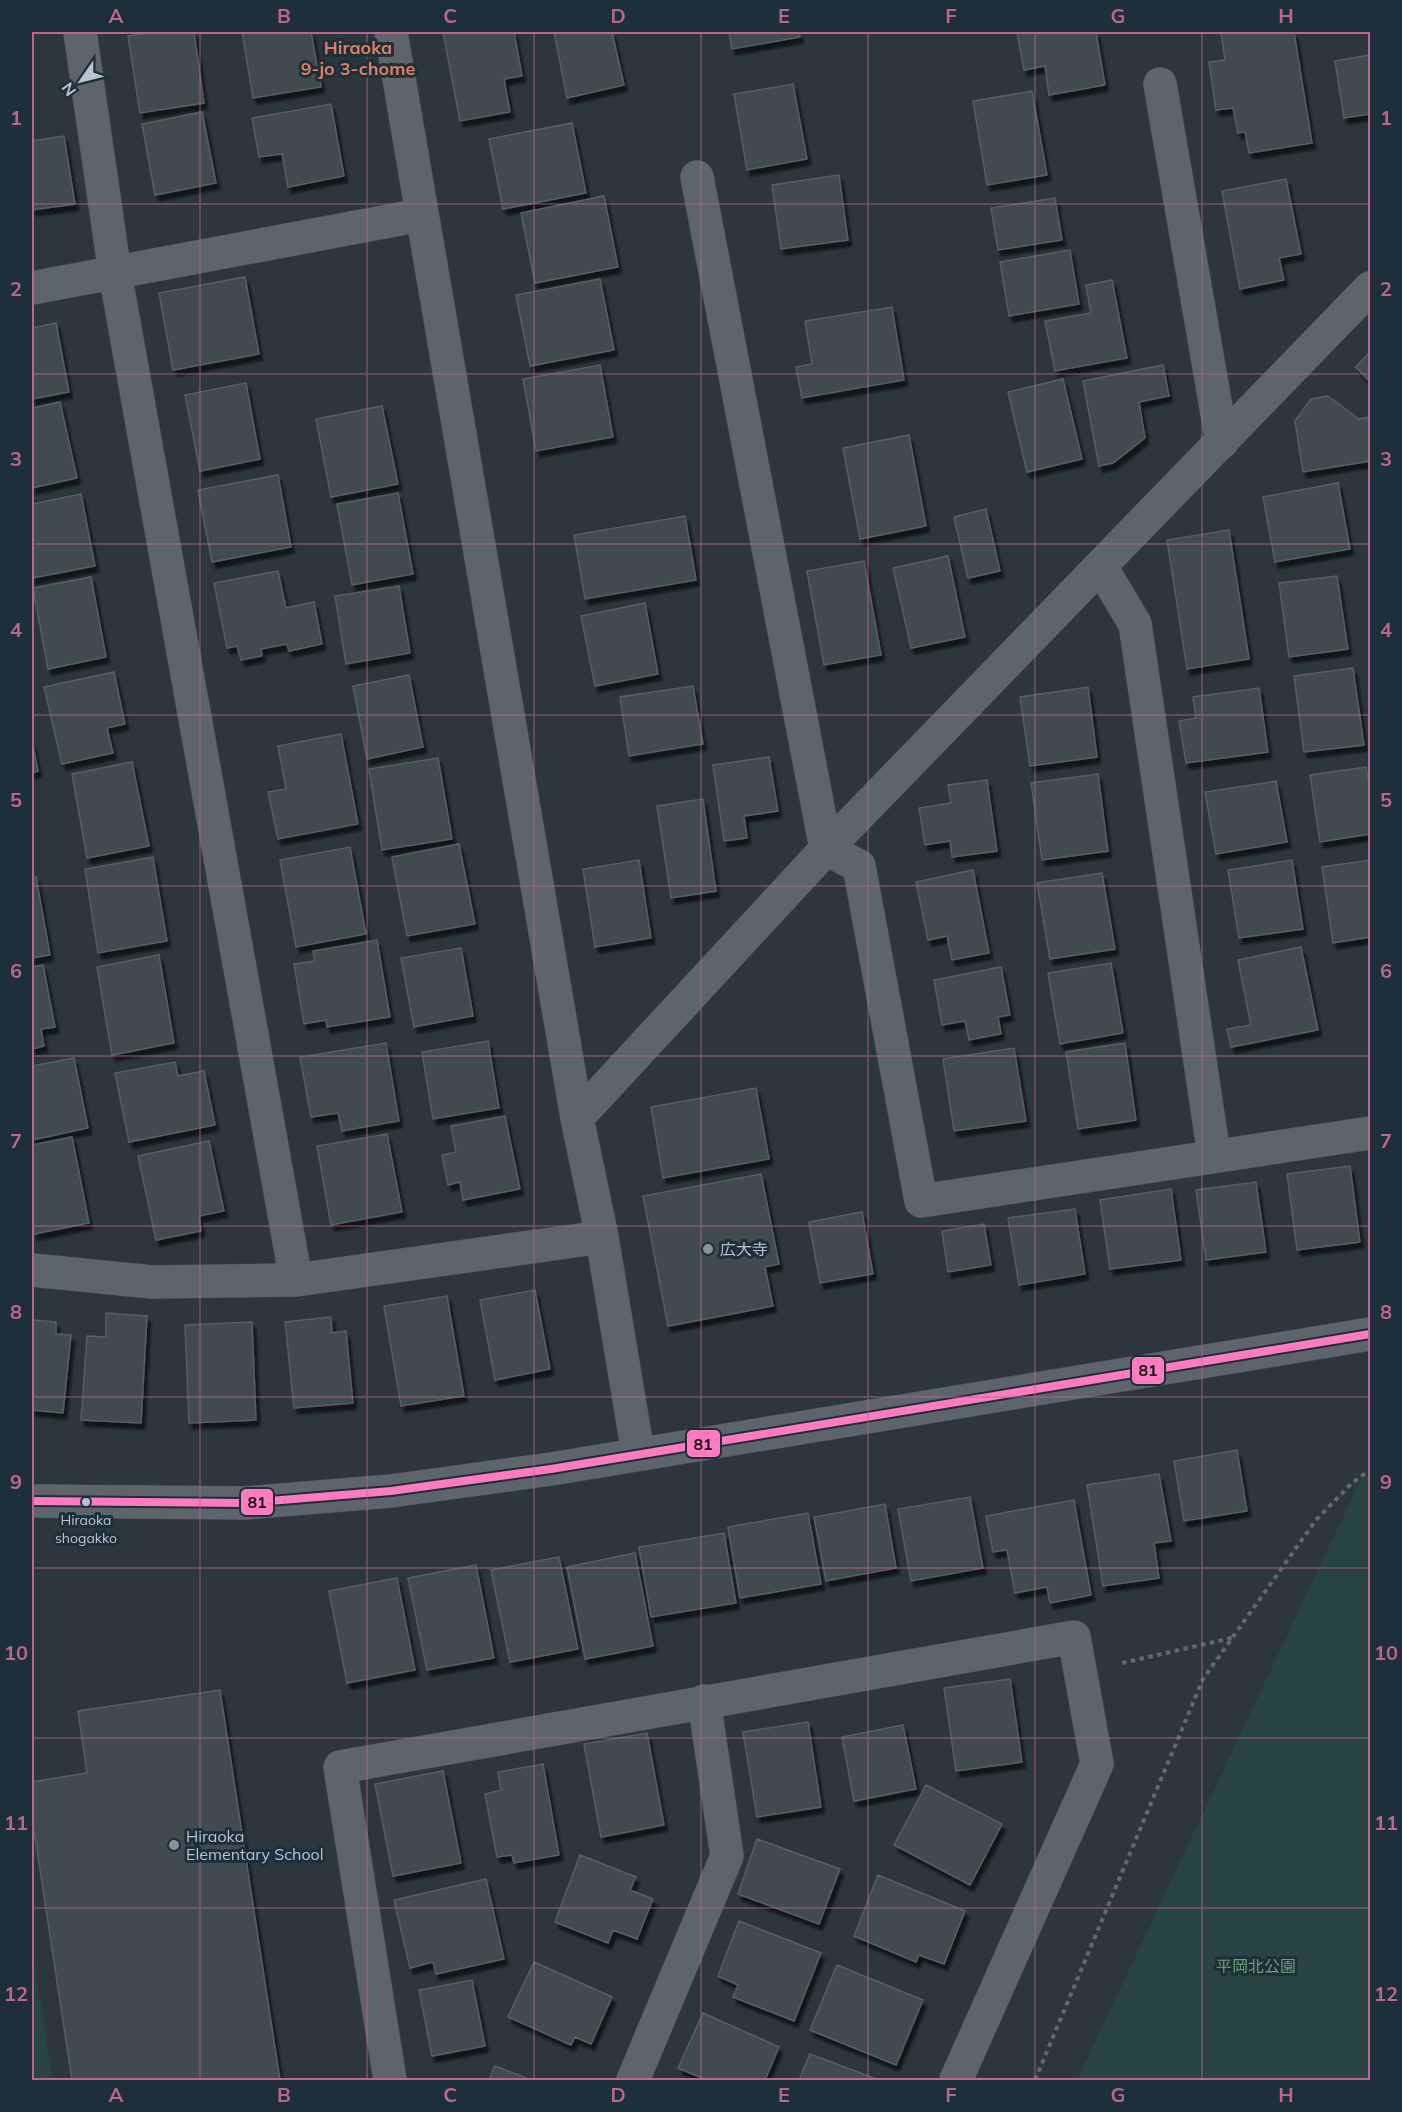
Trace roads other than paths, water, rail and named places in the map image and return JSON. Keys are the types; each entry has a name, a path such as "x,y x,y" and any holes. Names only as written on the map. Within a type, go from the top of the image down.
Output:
{"street":[{"path":"80,32 115,273 296,1280"},
{"path":"391,32 577,1118 603,1238 638,1453"},
{"path":"1160,84 1222,442"},
{"path":"697,177 826,849"},
{"path":"32,288 421,215"},
{"path":"577,1118 826,849 1371,288"},
{"path":"1101,567 1135,624 1214,1155"},
{"path":"826,849 859,866 921,1201 1371,1133"},
{"path":"32,1270 152,1282 296,1280 603,1238"},
{"path":"32,1501 245,1503 391,1491 551,1469 1371,1334"},
{"path":"390,2080 340,1767 1074,1637 1097,1764 956,2080"},
{"path":"633,2080 728,1856 704,1701"}],"place":[{"name":"広大寺","path":"708,1249"},
{"name":"Hiraoka shogakko","path":"86,1502"},
{"name":"Hiraoka Elementary School","path":"174,1845"}],"district":[{"name":"Hiraoka 9-jo 3-chome","path":"358,58"}],"park label":[{"name":"平岡北公園","path":"1256,1966"}]}
